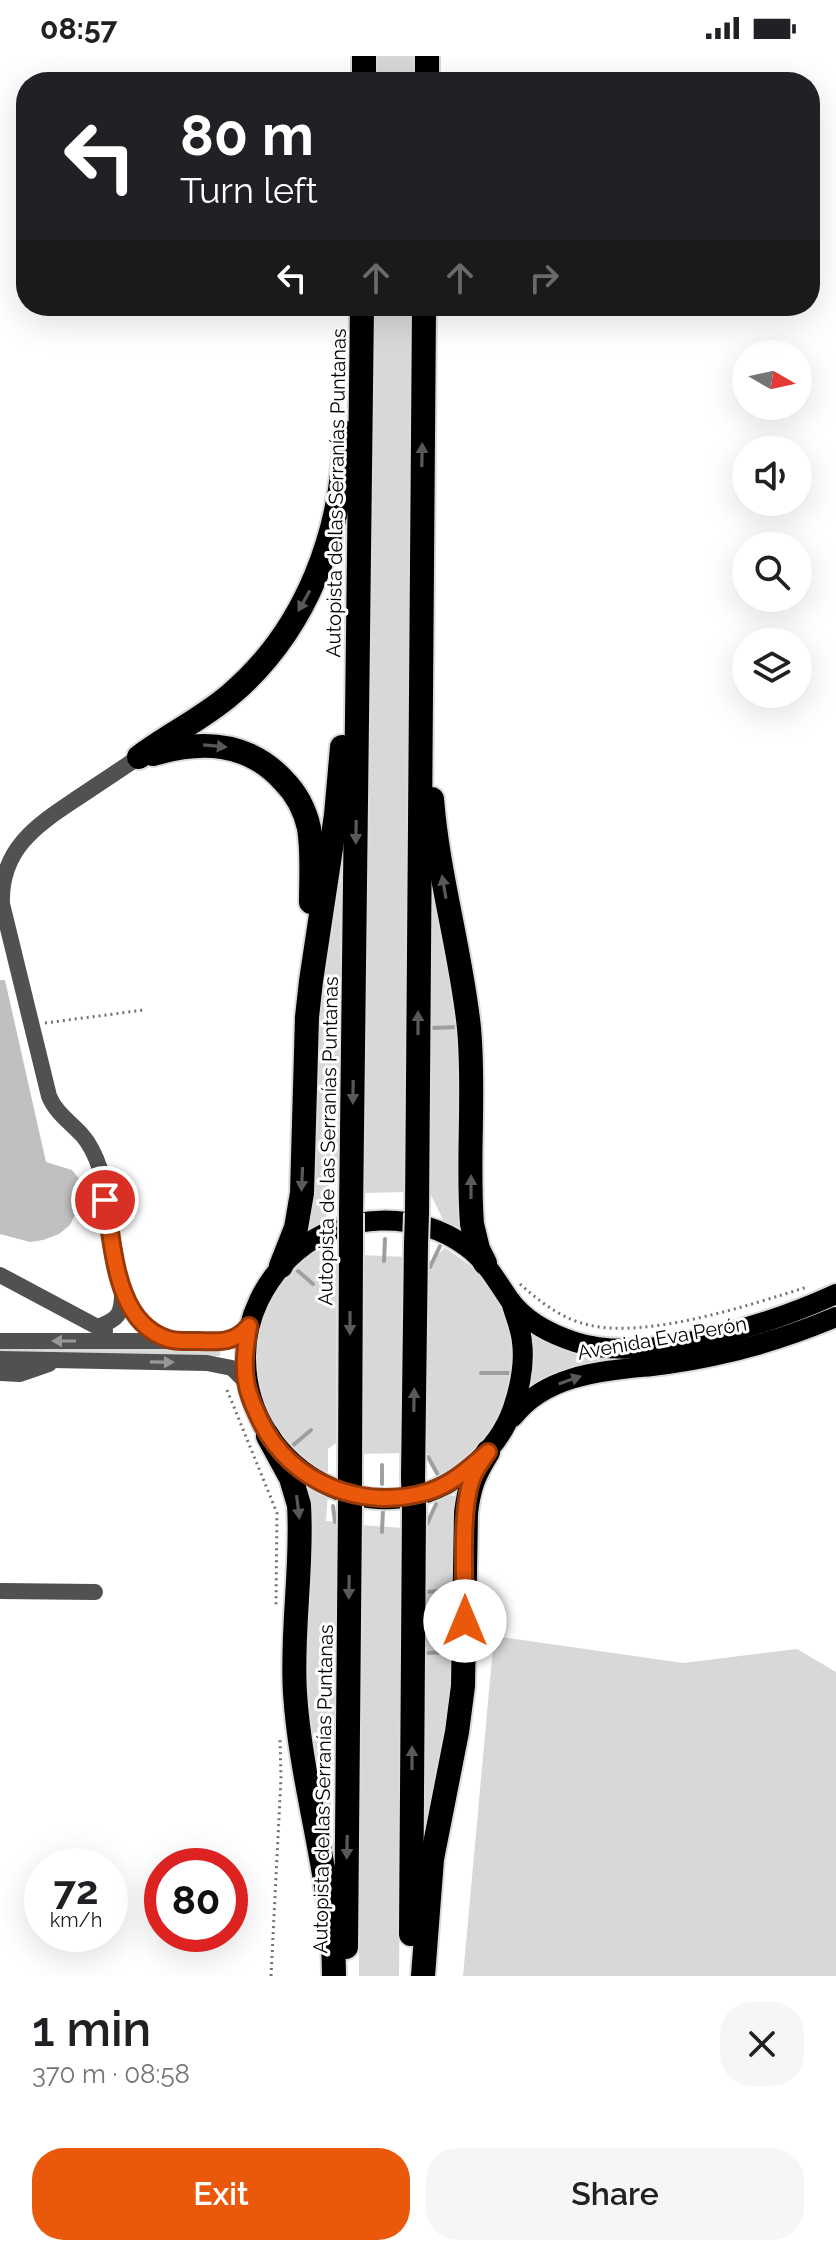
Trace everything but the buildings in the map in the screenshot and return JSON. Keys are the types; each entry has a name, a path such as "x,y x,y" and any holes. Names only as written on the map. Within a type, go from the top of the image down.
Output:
{"highway":[{"path":"139,757 213,709 245,681 278,642 314,582 330,539 342,483 347,316"},
{"name":"Autopista de las Serranías Puntanas","path":"346,1976 362,316"},
{"path":"410,1976 424,316"},
{"path":"422,498 429,595 429,755 433,806 469,1030 472,1224 485,1263"},
{"path":"281,1266 296,1228 302,1193 307,1017 341,774 349,623 361,518"},
{"path":"139,757 198,745 222,746 256,757 287,784 304,813 310,839 311,981"},
{"path":"268,1436 291,1478 299,1505 295,1692 328,1903 334,1976"},
{"path":"423,1976 433,1848 457,1732 463,1686 465,1537 469,1492 473,1475 488,1452"}],"main road":[{"path":"382,1220 405,1221 431,1228 467,1246 485,1263 515,1292 522,1341 521,1384 508,1424 488,1452 460,1476 428,1492 392,1499 356,1496 322,1484 292,1464 268,1436 253,1406 236,1386 249,1326 261,1294 281,1266 317,1237 360,1222 382,1220"},
{"name":"Avenida Eva Perón","path":"515,1292 525,1315 551,1333 577,1343 622,1350 656,1347 718,1334 770,1320 836,1294"},
{"name":"Avenida Eva Perón","path":"508,1424 532,1398 576,1377 612,1369 712,1356 773,1340 836,1317"}],"street":[{"path":"98,1327 111,1323 118,1315 122,1293 96,1158 85,1138 51,1102 0,896 1,878 6,860 33,827 139,757"},
{"path":"0,1275 124,1341"},
{"path":"122,1293 146,1327 170,1340"},
{"path":"0,1341 208,1341 236,1339 249,1326"},
{"path":"0,1359 223,1365 238,1372 236,1386"},
{"path":"0,1373 27,1372 57,1360"},
{"path":"0,1591 95,1592"}],"path":[{"path":"32,1025 144,1010"},
{"path":"515,1292 535,1297 564,1316 589,1325 637,1328 707,1316 816,1283"},
{"path":"236,1386 277,1513 276,1607"},
{"path":"271,1976 281,1778 279,1731"}],"shaded area":[{"path":"372,56 419,56 418,72 372,72"},
{"path":"372,316 415,316 411,439 408,1192 363,1193"},
{"path":"337,864 341,884 338,1172 336,1185 329,1185 325,1229 300,1235 310,1036"},
{"path":"428,884 436,888 455,997 465,1228 446,1226 428,1189"},
{"path":"326,1244 330,1260 337,1261 336,1443 328,1449 328,1476 305,1460 286,1441 271,1419 261,1394 256,1368 257,1342 263,1315 276,1290 293,1270"},
{"path":"445,1248 478,1273 487,1284 505,1317 512,1354 508,1391 494,1425 470,1453 440,1475 423,1446 427,1264"},
{"path":"362,1255 406,1257 404,1453 360,1454"},
{"path":"532,1324 638,1356 606,1359 565,1370 524,1394 524,1358"},
{"path":"0,1347 221,1347 220,1356 0,1353"},
{"path":"301,1479 328,1493 326,1521 337,1522 336,1700 329,1844 303,1727"},
{"path":"450,1495 458,1497 454,1683 423,1863 424,1522 440,1498"},
{"path":"359,1525 404,1528 399,1976 359,1976"},
{"path":"494,1636 683,1663 797,1649 836,1672 836,1976 463,1976"}],"waterway":[{"path":"431,1028 459,1027"},
{"path":"384,1261 385,1239"},
{"path":"328,1245 334,1262"},
{"path":"430,1267 440,1246"},
{"path":"298,1271 313,1284"},
{"path":"481,1373 512,1373"},
{"path":"291,1447 311,1430"},
{"path":"428,1457 438,1475"},
{"path":"382,1465 382,1484"},
{"path":"427,1524 436,1504"},
{"path":"333,1506 335,1522"},
{"path":"382,1532 383,1509"},
{"path":"425,1592 455,1590"},
{"path":"425,1653 454,1652"}],"route":[{"path":"105,1200 122,1293 132,1311 146,1327 170,1340 236,1339 249,1326 245,1349 246,1382 253,1406 268,1436 292,1464 322,1484 356,1496 392,1499 428,1492 445,1485 488,1452 473,1475 466,1513 465,1621"}]}
